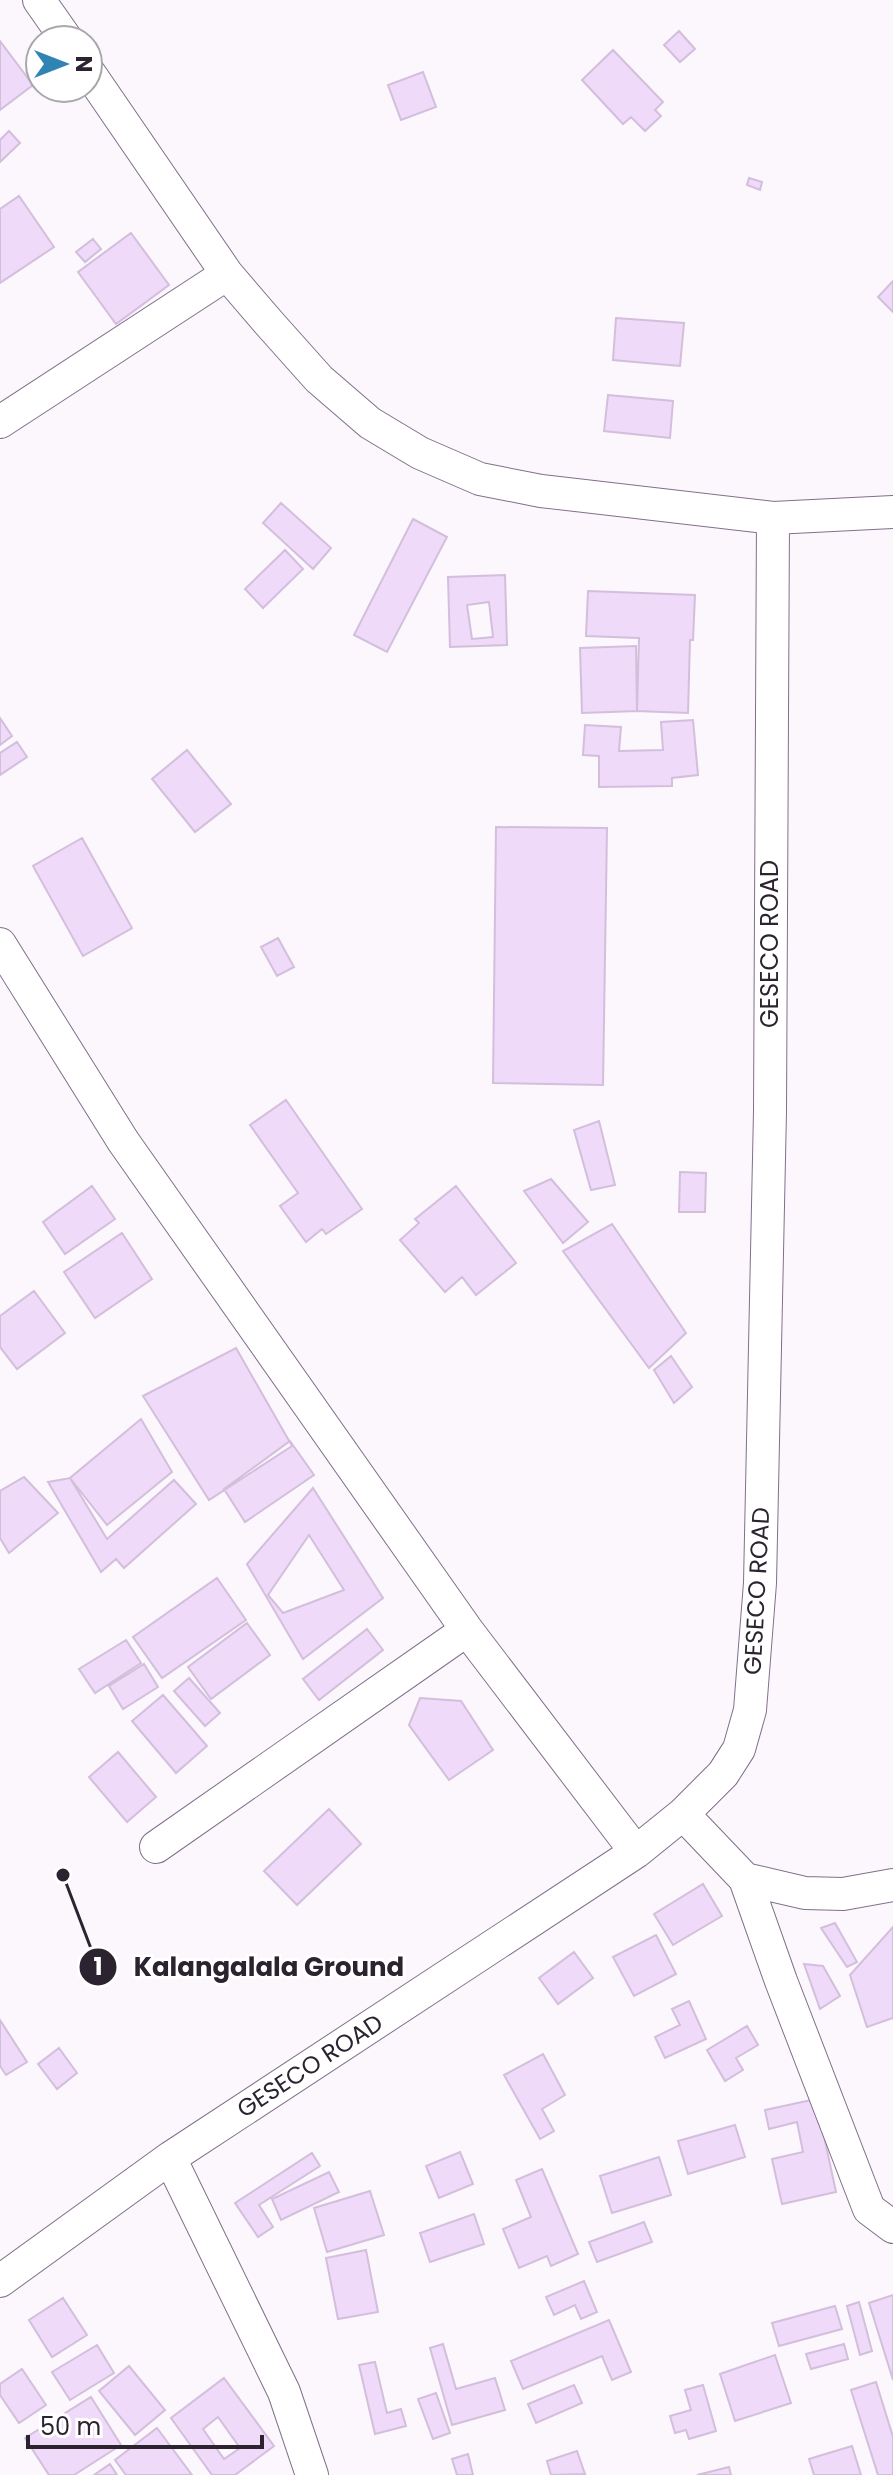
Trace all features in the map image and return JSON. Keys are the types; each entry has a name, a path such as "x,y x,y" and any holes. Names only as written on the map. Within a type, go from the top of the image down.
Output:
{"street":[{"path":"39,0 56,24"},
{"path":"104,94 227,274 319,379 370,423 420,453 480,479 541,491 773,518 893,512"},
{"path":"0,422 227,274"},
{"name":"GESECO ROAD","path":"0,2281 170,2158 636,1852 683,1814 723,1774 739,1749 750,1710 760,1583 770,1111 773,518"},
{"path":"1,948 123,1141 467,1630 636,1852"},
{"path":"156,1847 467,1630"},
{"path":"683,1814 745,1879 869,2209 893,2227"},
{"path":"745,1879 805,1893 843,1894 893,1885"},
{"path":"170,2158 284,2392 312,2475"}],"building":[{"path":"679,31 695,49 680,62 664,45"},
{"path":"0,41 24,73 24,92 0,110"},
{"path":"613,50 663,102 655,110 661,116 645,131 631,117 623,124 582,80"},
{"path":"423,72 436,107 401,120 388,85"},
{"path":"9,131 20,143 0,162 0,140"},
{"path":"749,178 762,182 760,190 747,185"},
{"path":"19,196 54,247 0,283 0,209"},
{"path":"131,233 169,285 116,324 78,272"},
{"path":"93,239 101,249 85,262 76,252"},
{"path":"893,281 893,312 878,297"},
{"path":"616,318 684,323 680,366 613,360"},
{"path":"608,395 673,401 670,438 604,431"},
{"path":"281,503 331,548 313,569 263,523"},
{"path":"413,519 447,537 387,652 354,635"},
{"path":"285,550 303,569 263,608 245,589"},
{"path":"505,575 507,645 450,647 448,577","holes":["489,602 493,637 472,639 467,605"]},
{"path":"588,591 695,595 688,713 637,711 639,638 586,636"},
{"path":"636,646 637,711 582,713 580,648"},
{"path":"0,718 12,736 0,745"},
{"path":"693,720 698,775 672,778 672,786 599,787 599,756 583,755 585,725 621,727 619,751 663,750 661,722"},
{"path":"17,742 27,757 0,775 0,753"},
{"path":"187,750 231,804 195,832 152,779"},
{"path":"496,827 607,828 603,1085 493,1083"},
{"path":"82,838 132,928 83,956 33,866"},
{"path":"278,938 294,967 277,976 261,947"},
{"path":"286,1100 362,1209 326,1234 322,1229 306,1242 280,1206 298,1193 250,1125"},
{"path":"599,1121 615,1185 591,1190 574,1130"},
{"path":"680,1172 706,1173 705,1212 679,1212"},
{"path":"551,1179 588,1222 563,1243 524,1191"},
{"path":"92,1186 115,1219 65,1254 43,1222"},
{"path":"456,1186 516,1263 476,1295 462,1277 445,1292 400,1240 419,1223 415,1219"},
{"path":"612,1224 686,1333 649,1368 563,1251"},
{"path":"122,1233 152,1279 95,1318 64,1272"},
{"path":"34,1291 65,1333 17,1369 0,1347 0,1316"},
{"path":"236,1348 292,1446 209,1500 143,1396"},
{"path":"671,1356 692,1387 674,1403 654,1370"},
{"path":"141,1419 172,1472 107,1525 70,1478"},
{"path":"290,1441 314,1475 245,1522 224,1489"},
{"path":"24,1477 58,1513 9,1553 0,1538 0,1491"},
{"path":"70,1478 107,1539 174,1480 196,1504 124,1568 116,1559 101,1572 48,1482"},
{"path":"313,1488 383,1598 303,1659 247,1564","holes":["309,1535 344,1590 283,1613 268,1595"]},
{"path":"217,1578 246,1620 162,1678 133,1637"},
{"path":"247,1623 270,1655 211,1699 188,1667"},
{"path":"367,1629 383,1650 319,1700 303,1679"},
{"path":"126,1640 141,1663 95,1693 79,1669"},
{"path":"144,1664 158,1687 123,1709 109,1686"},
{"path":"189,1678 220,1713 205,1726 174,1691"},
{"path":"163,1695 207,1746 176,1773 132,1721"},
{"path":"420,1698 461,1701 493,1750 449,1780 409,1725"},
{"path":"118,1752 156,1797 127,1822 89,1777"},
{"path":"329,1809 361,1844 297,1905 264,1871"},
{"path":"703,1884 722,1916 673,1945 654,1914"},
{"path":"835,1923 857,1962 847,1967 821,1928"},
{"path":"893,1927 893,2018 867,2027 850,1975"},
{"path":"656,1935 676,1974 634,1996 613,1957"},
{"path":"574,1952 593,1978 558,2004 539,1978"},
{"path":"804,1964 823,1966 840,1996 820,2009"},
{"path":"689,2001 706,2039 665,2058 655,2037 680,2025 672,2009"},
{"path":"0,2020 27,2062 6,2075 0,2066"},
{"path":"747,2026 758,2045 736,2058 743,2070 725,2081 707,2050"},
{"path":"59,2048 77,2073 57,2089 38,2064"},
{"path":"543,2054 565,2095 542,2109 554,2131 540,2139 504,2075"},
{"path":"816,2099 836,2192 782,2204 772,2159 803,2152 797,2122 769,2129 765,2110"},
{"path":"735,2125 745,2157 688,2174 678,2141"},
{"path":"460,2152 473,2184 439,2198 426,2166"},
{"path":"312,2153 320,2166 259,2205 273,2227 258,2237 235,2203"},
{"path":"659,2157 671,2195 612,2213 600,2176"},
{"path":"542,2169 578,2254 551,2266 547,2256 519,2268 503,2229 531,2217 516,2180"},
{"path":"329,2172 339,2192 281,2220 272,2199"},
{"path":"370,2191 384,2235 327,2252 314,2208"},
{"path":"474,2214 484,2244 430,2262 420,2233"},
{"path":"644,2222 652,2242 597,2262 589,2242"},
{"path":"366,2250 378,2312 338,2319 326,2258"},
{"path":"584,2281 597,2312 581,2319 575,2305 554,2315 546,2297"},
{"path":"893,2295 893,2380 869,2303"},
{"path":"63,2298 87,2335 52,2357 29,2320"},
{"path":"859,2302 872,2351 860,2355 847,2306"},
{"path":"835,2306 842,2329 779,2346 772,2323"},
{"path":"609,2320 631,2372 612,2380 602,2356 523,2389 511,2361"},
{"path":"443,2344 456,2389 495,2378 505,2410 452,2425 430,2348"},
{"path":"844,2344 848,2359 811,2369 806,2354"},
{"path":"97,2345 114,2373 70,2400 52,2372"},
{"path":"775,2355 791,2403 735,2421 720,2374"},
{"path":"375,2362 387,2413 401,2409 406,2426 375,2434 359,2365"},
{"path":"129,2366 165,2410 135,2435 99,2391"},
{"path":"22,2369 46,2405 19,2423 0,2395 0,2384"},
{"path":"224,2378 274,2446 235,2475 212,2475 171,2418","holes":["218,2417 240,2448 224,2459 203,2429"]},
{"path":"876,2382 893,2437 893,2475 878,2475 851,2390"},
{"path":"574,2385 582,2403 536,2423 528,2404"},
{"path":"703,2385 716,2431 689,2439 686,2430 675,2433 670,2416 691,2410 685,2390"},
{"path":"436,2393 450,2433 433,2439 418,2399"},
{"path":"91,2397 121,2445 74,2475 49,2475 25,2438"},
{"path":"157,2428 192,2475 126,2475 115,2460"},
{"path":"852,2446 861,2475 814,2475 809,2459"},
{"path":"577,2451 585,2474 551,2475 547,2461"},
{"path":"468,2454 473,2475 457,2475 452,2459"},
{"path":"110,2464 117,2475 94,2475"},
{"path":"729,2467 731,2475 697,2475"}],"place":[{"name":"Kalangalala Ground","path":"63,1875"}]}
